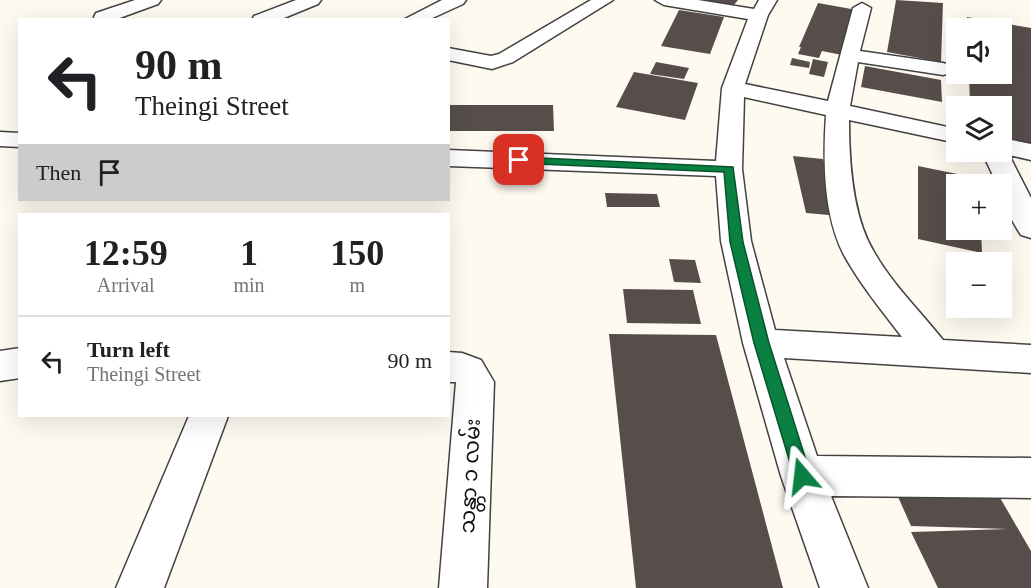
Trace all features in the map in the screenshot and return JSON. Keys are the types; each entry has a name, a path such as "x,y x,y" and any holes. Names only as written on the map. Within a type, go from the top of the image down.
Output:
{"street":[{"path":"104,18 152,0"},
{"path":"266,18 312,0"},
{"path":"416,18 457,0"},
{"path":"450,54 492,63 506,58 604,0"},
{"path":"664,0 764,7 733,88 729,169 736,242 761,343 802,476 844,588"},
{"path":"862,8 849,55 838,111 841,182 850,232 859,253 933,353"},
{"path":"849,55 943,69"},
{"path":"733,88 946,134"},
{"path":"0,139 18,140"},
{"path":"1012,148 1031,152"},
{"path":"450,158 729,169"},
{"path":"1001,162 1031,228"},
{"path":"761,343 1031,359"},
{"path":"0,366 18,363"},
{"name":"သန္တာ ၁ လမ်း","path":"457,367 473,373 475,382 463,588"},
{"path":"140,588 208,417"},
{"path":"802,476 1031,478"}],"building":[{"path":"704,0 738,0 733,6"},
{"path":"896,0 943,3 941,62 887,52"},
{"path":"818,3 857,10 842,55 822,51 819,58 798,54"},
{"path":"679,10 724,17 710,54 661,46"},
{"path":"1012,25 1031,28 1031,146 1012,142 1012,96 970,96 969,84 1012,84"},
{"path":"792,58 810,62 809,68 790,65"},
{"path":"813,59 828,62 824,77 809,74"},
{"path":"656,62 689,68 684,79 650,74"},
{"path":"865,66 941,80 942,102 861,87"},
{"path":"634,72 698,83 685,120 616,107"},
{"path":"450,105 553,105 554,131 450,131"},
{"path":"793,156 823,159 840,216 806,213"},
{"path":"918,166 957,174 946,174 946,240 981,240 982,252 918,239"},
{"path":"605,193 657,194 660,207 607,207"},
{"path":"669,259 695,260 701,283 674,282"},
{"path":"623,289 693,290 701,324 627,323"},
{"path":"609,334 716,335 783,588 636,588"},
{"path":"891,481 992,484 1031,551 1031,588 938,588 911,532 1008,529 911,526"}],"route":[{"path":"519,160 729,169 736,242 761,343 802,476"}]}
